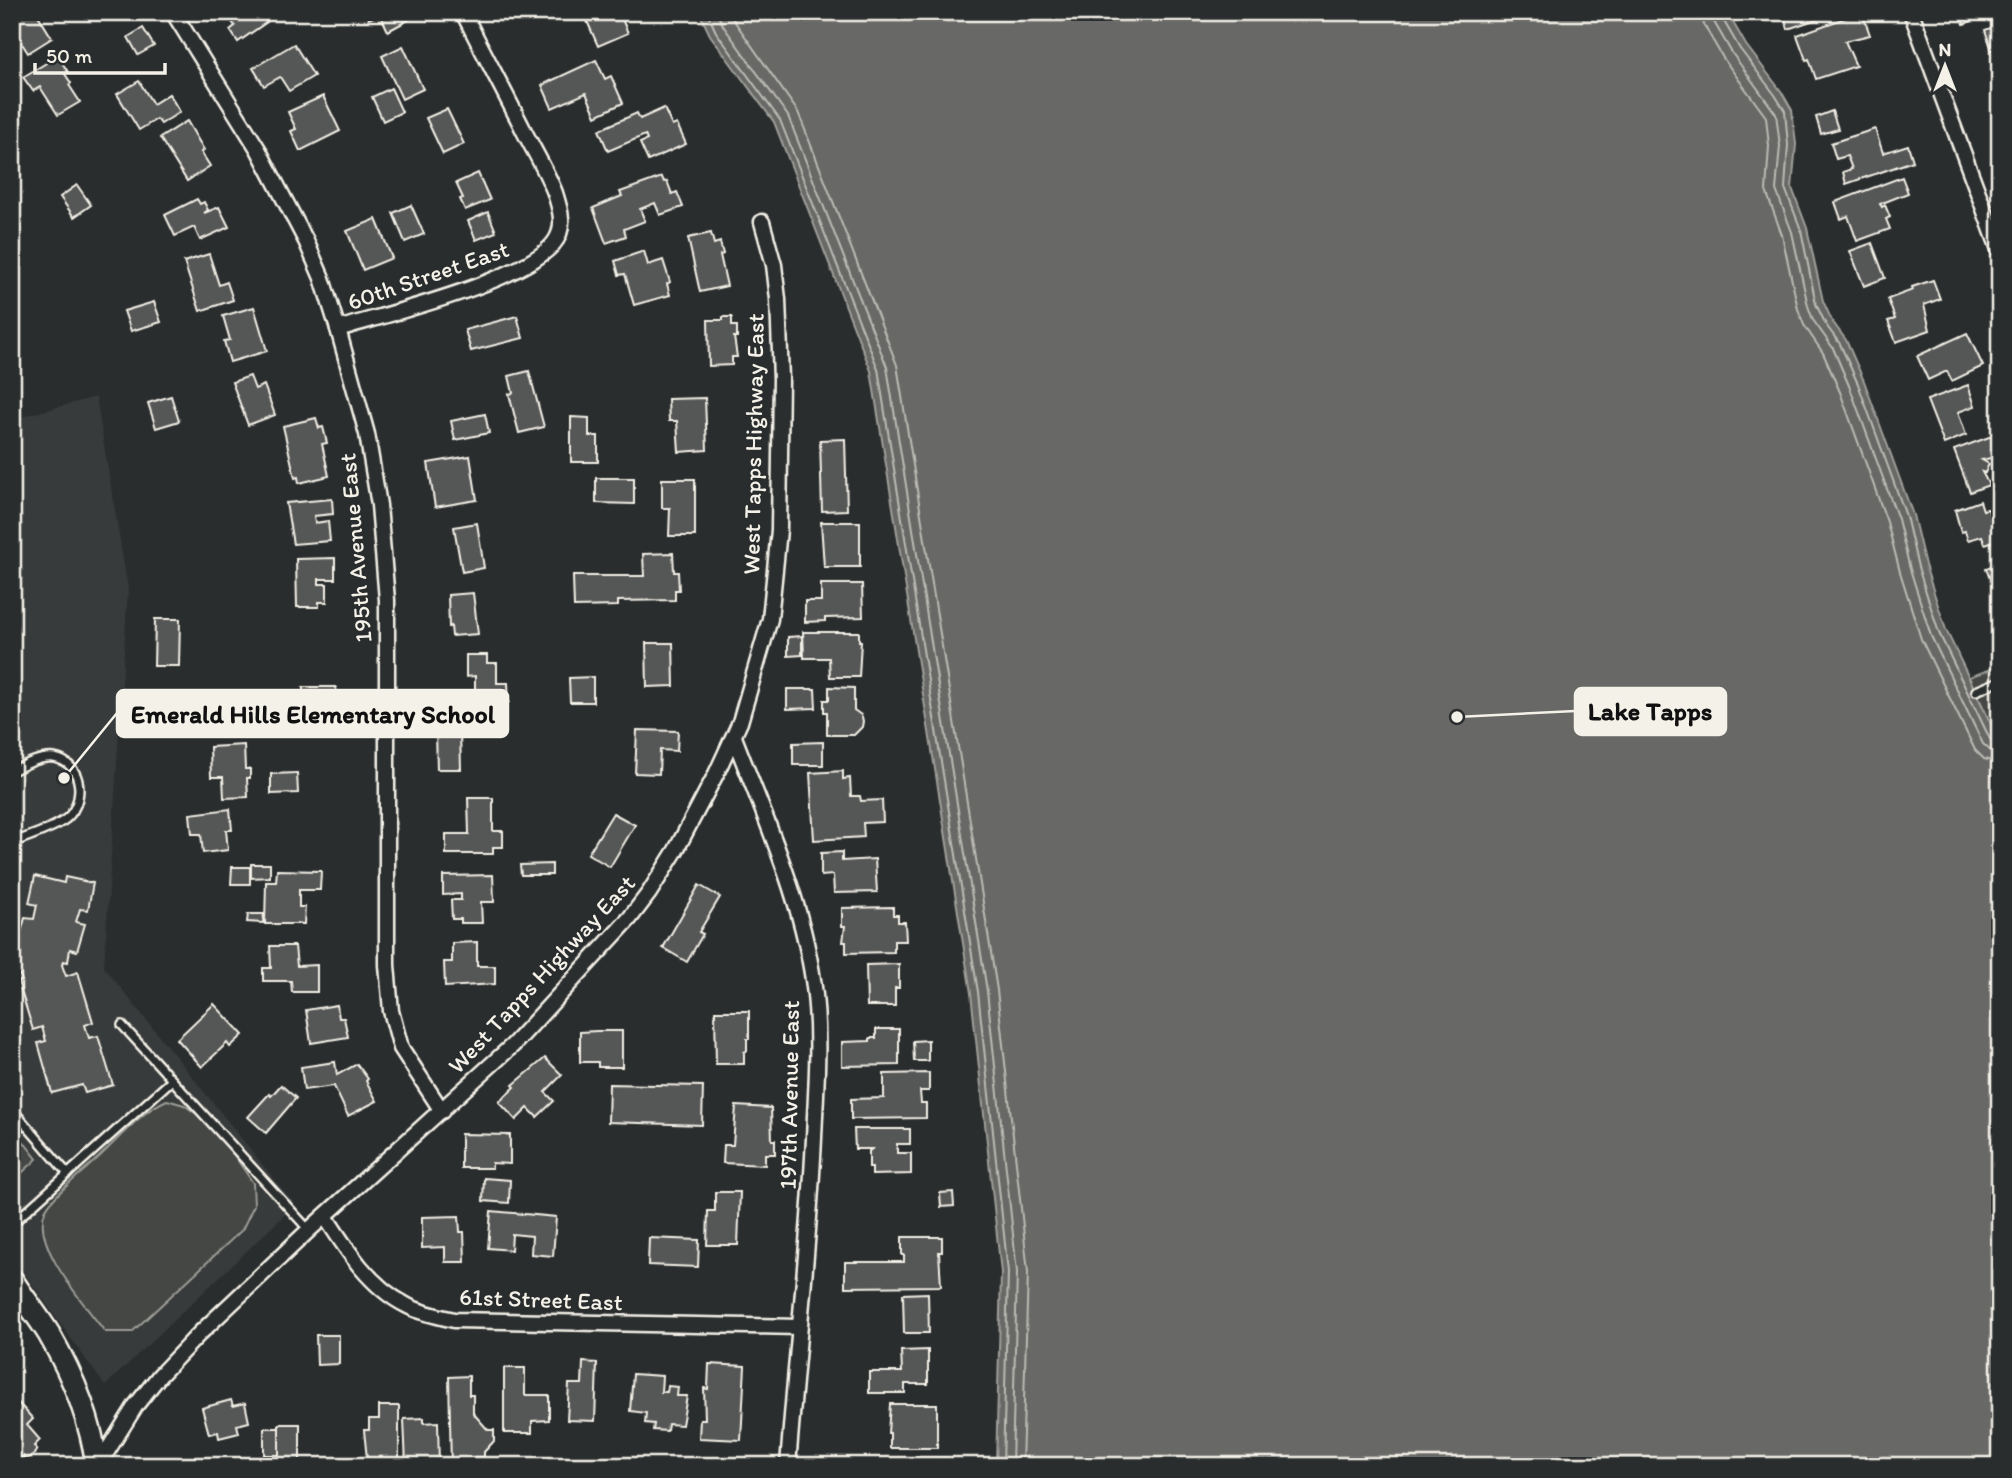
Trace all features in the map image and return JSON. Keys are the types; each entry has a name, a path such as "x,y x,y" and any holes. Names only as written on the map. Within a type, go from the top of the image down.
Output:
{"street":[{"name":"195th Avenue East","path":"173,12 281,190 322,278 367,434 379,505 387,600 387,965 391,1011 401,1048 442,1111"},
{"name":"60th Street East","path":"338,329 485,284 517,271 540,258 556,243 560,233 562,222 554,190 463,12"},
{"path":"1911,12 2000,252"},
{"name":"West Tapps Highway East","path":"97,1466 136,1405 160,1375 199,1334 309,1230 513,1045 630,918 676,850 734,737 770,619 779,530 781,379 774,265 762,222"},
{"name":"197th Avenue East","path":"734,737 792,892 808,953 815,995 817,1064 812,1167 788,1466"},
{"name":"61st Street East","path":"325,1216 346,1250 389,1295 407,1306 454,1320 798,1327"},
{"path":"12,1280 48,1333 73,1385 83,1408 97,1466"}],"lane":[{"path":"1976,691 2000,681"},
{"path":"12,771 52,758 67,763 78,776 80,792 75,807 64,821 12,843"},
{"path":"122,1025 309,1230"},
{"path":"12,1224 172,1080"},
{"path":"12,1109 68,1174"}],"shaded area":[{"path":"96,397 128,589 104,967 295,1205 105,1386 12,1256 12,419"},
{"path":"2000,666 2000,743 1969,677"},
{"path":"167,1100 184,1105 215,1127 253,1183 254,1205 242,1230 132,1332 105,1332 62,1274 53,1257 43,1225 45,1211 61,1191 131,1126 148,1111"},
{"path":"20,1137 37,1159 12,1182 12,1143"}],"water":[{"path":"699,12 1727,12 1746,45 1792,110 1796,144 1792,188 1807,228 1823,301 1832,321 1846,340 1864,381 1913,515 1925,565 1946,630 2000,743 2000,1466 996,1466 1001,1273 971,993 871,371 774,122 710,35"}],"building":[{"path":"12,12 43,12 38,15 52,38 28,53 12,28"},
{"path":"225,12 260,12 267,22 238,42 230,30 235,26"},
{"path":"366,12 409,12 412,18 388,31 380,14 369,19"},
{"path":"583,12 619,12 628,33 598,46"},
{"path":"1783,12 1837,12 1788,29"},
{"path":"1862,12 1870,35 1845,41 1856,66 1816,79 1797,35"},
{"path":"1960,12 1988,12 1989,15 1964,24"},
{"path":"1996,26 2000,37 2000,64 1997,65 1985,30"},
{"path":"143,28 154,46 138,55 128,37"},
{"path":"294,44 314,76 289,91 280,77 264,86 253,68"},
{"path":"403,46 423,89 402,99 382,56"},
{"path":"58,56 68,72 65,74 71,83 69,85 80,102 58,115 40,87 33,91 23,77"},
{"path":"596,60 605,79 611,76 623,103 596,116 586,93 552,108 542,85"},
{"path":"139,81 153,104 169,94 180,112 161,124 157,119 139,130 117,94"},
{"path":"391,88 402,112 383,121 372,97"},
{"path":"323,96 340,131 300,151 291,131 296,129 288,112"},
{"path":"664,108 672,126 677,124 686,144 648,161 640,143 647,140 645,135 608,151 599,130 637,113 640,119"},
{"path":"447,109 464,144 443,154 426,118"},
{"path":"1832,111 1838,129 1821,134 1816,117"},
{"path":"2000,114 2000,129 1996,131 1992,117"},
{"path":"187,121 210,166 187,181 160,138"},
{"path":"1875,129 1883,153 1908,145 1913,161 1846,184 1843,172 1852,169 1847,156 1836,159 1831,143"},
{"path":"478,173 490,200 465,210 456,183"},
{"path":"662,177 664,182 667,181 672,194 677,192 683,207 660,215 655,203 640,209 645,221 624,229 626,236 606,243 593,208 622,196 620,192"},
{"path":"1902,177 1908,193 1880,204 1882,207 1885,205 1890,217 1886,219 1890,229 1857,241 1848,216 1841,219 1835,202"},
{"path":"77,185 91,205 74,217 60,197"},
{"path":"197,199 200,204 204,202 208,210 204,213 219,207 229,227 200,240 194,227 175,236 165,215"},
{"path":"411,205 424,234 405,242 393,213"},
{"path":"488,212 496,232 476,240 468,221"},
{"path":"376,219 392,258 363,270 347,231"},
{"path":"711,233 714,244 720,242 727,286 700,292 688,238"},
{"path":"1872,243 1885,278 1864,286 1850,251"},
{"path":"644,251 648,265 663,260 670,282 667,284 670,295 634,305 625,274 619,275 615,261"},
{"path":"209,254 219,285 227,282 233,300 200,311 184,262"},
{"path":"1933,280 1940,299 1924,305 1930,330 1896,342 1888,321 1895,319 1888,299"},
{"path":"154,302 161,322 131,331 124,311"},
{"path":"254,307 267,351 230,362 224,341 230,340 223,316"},
{"path":"517,316 523,338 471,351 465,330"},
{"path":"723,317 732,317 732,326 737,326 737,337 734,337 737,357 732,357 732,365 709,366 708,320 723,320"},
{"path":"1967,333 1983,366 1952,381 1947,371 1928,380 1917,356"},
{"path":"529,371 544,427 519,433 509,394 513,393 509,376"},
{"path":"250,376 255,389 264,385 275,415 248,425 232,382"},
{"path":"1968,385 1975,406 1958,412 1966,435 1944,444 1927,400"},
{"path":"171,396 179,421 156,428 148,403"},
{"path":"705,398 707,450 679,452 677,421 669,421 668,399"},
{"path":"485,414 489,433 455,440 451,421"},
{"path":"571,417 589,418 589,436 598,436 598,462 571,462"},
{"path":"316,418 319,428 323,427 327,443 322,444 329,476 299,483 298,477 295,478 283,426"},
{"path":"2000,433 2000,456 1982,460 1989,464 1985,473 1982,472 1989,485 1970,492 1954,450"},
{"path":"845,439 847,510 822,511 820,440"},
{"path":"470,456 477,500 435,507 428,463"},
{"path":"596,478 634,478 634,504 596,503"},
{"path":"662,479 695,479 695,536 669,536 670,508 662,508"},
{"path":"332,499 333,514 314,516 315,523 328,521 330,541 293,544 286,503"},
{"path":"1980,501 1983,510 1988,509 1993,522 2000,519 2000,539 1985,544 1982,536 1968,540 1965,531 1961,532 1955,510"},
{"path":"821,522 860,522 860,567 824,567"},
{"path":"477,523 484,568 462,572 454,527"},
{"path":"673,553 679,590 675,590 675,600 618,601 618,606 574,607 573,576 644,576 643,554"},
{"path":"335,558 335,579 319,579 319,584 327,584 327,602 319,602 319,607 297,607 296,559"},
{"path":"2000,563 2000,597 1997,598 1986,568"},
{"path":"821,584 862,584 863,617 825,618 825,621 805,622 805,601 821,601"},
{"path":"473,593 478,634 452,636 451,626 449,627 448,595"},
{"path":"155,619 180,619 179,666 154,666"},
{"path":"803,632 859,632 859,677 830,677 829,658 804,658"},
{"path":"802,636 802,655 788,656 788,637"},
{"path":"646,643 673,643 674,686 647,687"},
{"path":"466,655 487,655 487,663 497,663 497,683 508,683 509,702 475,702 475,676 466,677"},
{"path":"593,677 593,702 570,702 569,678"},
{"path":"303,687 336,687 337,706 326,706 326,728 303,729"},
{"path":"829,687 854,688 854,710 861,715 863,721 862,727 854,735 827,735 824,700 829,700"},
{"path":"787,689 815,689 816,708 787,709"},
{"path":"637,730 678,731 677,751 660,750 659,774 635,773"},
{"path":"460,731 461,769 437,769 436,732"},
{"path":"823,742 823,765 793,765 793,743"},
{"path":"244,745 245,769 250,769 250,778 247,778 248,797 224,798 223,777 211,777 210,747"},
{"path":"843,771 843,779 850,778 851,796 860,796 861,801 882,800 883,822 863,823 864,837 814,840 810,773"},
{"path":"297,773 298,793 271,794 271,774"},
{"path":"468,798 493,798 493,831 503,831 503,847 493,847 493,854 446,854 446,834 469,834"},
{"path":"230,809 232,830 226,830 228,850 203,853 201,834 192,834 190,814"},
{"path":"613,813 635,825 610,867 588,854"},
{"path":"842,852 842,861 875,859 877,892 834,893 833,875 821,876 821,853"},
{"path":"251,864 270,864 270,877 251,878"},
{"path":"552,864 552,875 521,875 520,865"},
{"path":"232,867 250,867 250,884 231,884"},
{"path":"277,870 321,871 320,890 299,890 299,907 305,907 304,924 265,924 266,882 276,882"},
{"path":"493,875 494,902 481,902 482,923 461,923 461,919 452,919 451,900 461,900 461,894 443,895 443,876"},
{"path":"35,876 64,883 65,877 93,883 88,910 80,909 76,922 85,924 77,951 70,949 68,962 63,961 62,965 66,976 78,972 93,1022 85,1025 89,1038 98,1036 113,1085 85,1093 82,1085 52,1093 38,1043 46,1041 42,1027 33,1030 18,981 22,981 20,975 12,979 12,912 21,932 25,918 34,919 37,905 29,903"},
{"path":"699,885 720,897 699,932 703,934 687,962 663,948"},
{"path":"893,907 893,915 898,915 898,922 905,922 906,941 894,941 894,952 846,953 842,908"},
{"path":"248,914 264,914 263,923 247,922"},
{"path":"477,942 477,966 495,966 495,984 445,987 444,962 452,962 452,943"},
{"path":"270,946 295,946 297,966 317,965 317,992 292,992 291,981 263,981 263,968 271,968"},
{"path":"899,964 899,988 895,988 895,1006 867,1006 866,965"},
{"path":"214,1004 243,1035 230,1047 227,1043 202,1067 177,1039"},
{"path":"337,1005 339,1018 344,1018 348,1037 311,1043 306,1010"},
{"path":"715,1011 749,1011 749,1039 747,1051 744,1052 744,1064 716,1064"},
{"path":"876,1029 899,1029 899,1065 842,1066 842,1042 870,1041 870,1038 876,1038"},
{"path":"622,1031 622,1067 598,1067 598,1062 580,1062 580,1032"},
{"path":"928,1040 928,1061 914,1061 913,1041"},
{"path":"545,1058 562,1075 545,1092 554,1101 537,1117 528,1108 516,1120 499,1102 515,1087 513,1085"},
{"path":"335,1062 337,1075 357,1064 368,1079 366,1081 377,1101 348,1116 334,1086 304,1090 301,1067"},
{"path":"929,1073 929,1091 920,1091 921,1103 926,1103 926,1118 851,1119 851,1099 884,1098 884,1074"},
{"path":"609,1084 703,1086 702,1125 608,1122"},
{"path":"281,1085 296,1098 266,1133 248,1117"},
{"path":"736,1106 771,1108 775,1154 765,1154 765,1165 723,1163 724,1145 733,1145"},
{"path":"854,1129 910,1129 910,1144 897,1144 897,1153 911,1153 911,1174 872,1175 872,1168 869,1168 869,1151 872,1149 855,1149"},
{"path":"461,1134 510,1135 510,1164 492,1163 492,1168 461,1168"},
{"path":"484,1178 510,1180 509,1203 483,1201"},
{"path":"715,1192 740,1192 738,1245 707,1245 708,1211 715,1211"},
{"path":"953,1192 954,1206 941,1207 940,1193"},
{"path":"491,1211 556,1217 553,1256 531,1254 532,1236 512,1234 511,1250 488,1248"},
{"path":"459,1216 460,1232 464,1232 465,1262 445,1262 445,1247 422,1248 422,1217"},
{"path":"902,1237 942,1237 942,1252 939,1252 941,1286 845,1287 845,1262 904,1262"},
{"path":"649,1238 699,1240 698,1267 648,1265"},
{"path":"928,1293 929,1333 904,1333 903,1294"},
{"path":"316,1335 339,1335 339,1364 317,1365"},
{"path":"928,1350 928,1384 905,1384 905,1393 869,1393 869,1372 902,1372 901,1351"},
{"path":"583,1362 597,1363 595,1421 567,1420 569,1384 582,1384"},
{"path":"709,1364 745,1366 741,1440 699,1438 700,1419 705,1419 704,1388 708,1389"},
{"path":"504,1368 525,1368 525,1395 549,1395 549,1420 532,1421 532,1433 504,1433"},
{"path":"633,1374 662,1376 661,1392 667,1392 668,1386 678,1387 677,1396 687,1396 682,1425 668,1424 667,1431 653,1430 654,1424 645,1423 646,1413 630,1411"},
{"path":"469,1376 473,1413 488,1430 494,1430 494,1441 484,1452 484,1457 475,1457 475,1466 451,1466 449,1377"},
{"path":"12,1396 33,1419 27,1425 40,1440 34,1446 37,1449 33,1456 25,1459 23,1456 12,1465"},
{"path":"231,1400 233,1406 245,1403 249,1422 237,1425 239,1433 219,1438 218,1432 209,1434 202,1408"},
{"path":"890,1404 937,1404 937,1448 890,1448"},
{"path":"379,1406 399,1406 399,1466 385,1466 385,1459 367,1459 364,1430 369,1430 369,1419 379,1419"},
{"path":"424,1418 424,1423 438,1422 439,1466 406,1465 404,1419"},
{"path":"279,1424 300,1424 300,1461 279,1462"},
{"path":"264,1428 279,1428 279,1455 264,1455"},
{"path":"947,1458 947,1466 888,1466 888,1459"}],"place":[{"name":"Lake Tapps","path":"1457,717"},
{"name":"Emerald Hills Elementary School","path":"64,778"}]}
